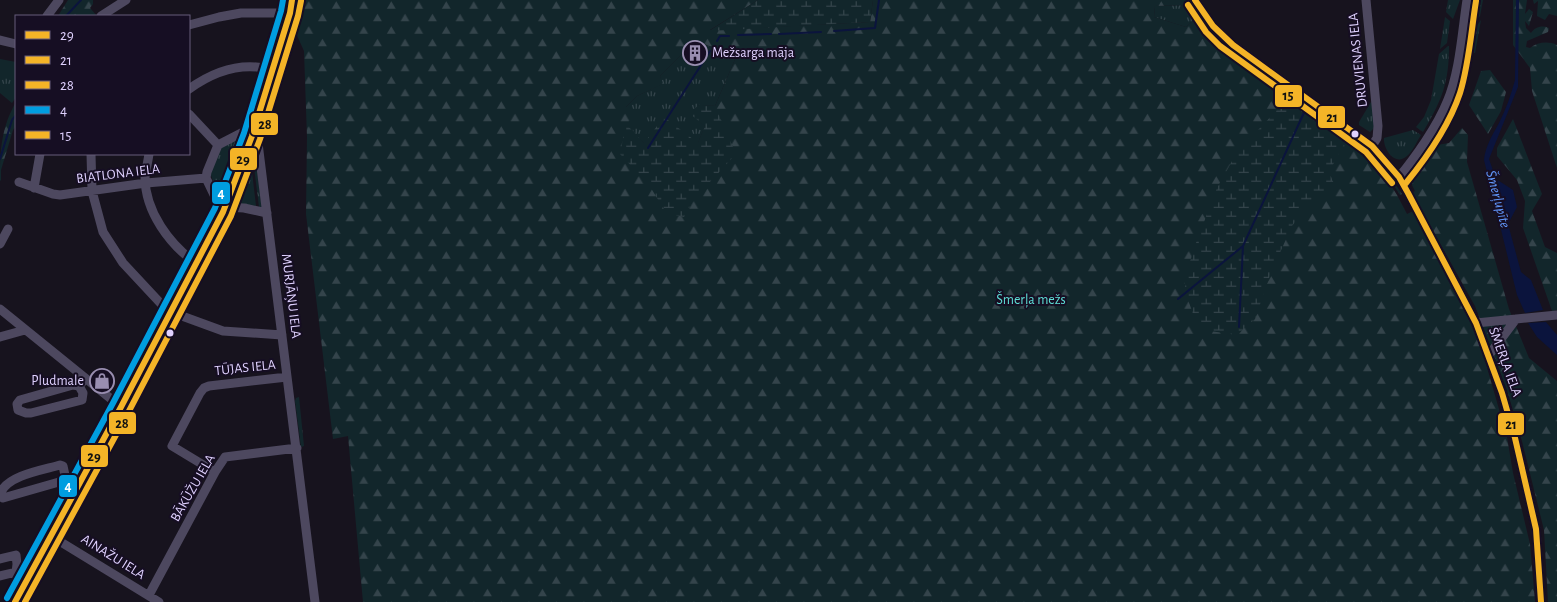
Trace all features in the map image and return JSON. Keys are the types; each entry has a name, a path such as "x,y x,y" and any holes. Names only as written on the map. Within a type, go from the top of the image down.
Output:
{"street":[{"path":"48,15 59,0"},
{"path":"102,15 126,0"},
{"path":"15,602 121,407 226,207 273,70 292,0"},
{"name":"ŠMERĻA IELA","path":"1195,0 1213,26 1233,45 1372,146 1399,177 1476,323 1502,393 1515,438 1536,529 1541,602"},
{"name":"DRUVIENAS IELA","path":"1366,0 1378,126 1377,138 1372,146"},
{"path":"1399,177 1411,162 1447,104 1455,75 1467,0"},
{"path":"92,9 99,15"},
{"path":"190,25 241,13 290,13"},
{"path":"0,40 15,44"},
{"path":"190,88 207,77 233,68 260,67 273,70"},
{"path":"190,115 218,145"},
{"path":"253,132 249,129 218,145 206,178 217,201 226,207 244,208 267,213"},
{"name":"MURJĀŅU IELA","path":"253,132 258,143 315,602"},
{"path":"34,188 40,155"},
{"path":"91,155 92,191 103,232 136,279 171,312 223,331 282,335"},
{"path":"149,155 145,174 147,193 163,229 178,248 197,264"},
{"name":"BIATLONA IELA","path":"19,182 53,194 206,178"},
{"path":"0,244 8,229"},
{"path":"0,309 82,382 121,407"},
{"path":"1476,323 1557,315"},
{"path":"1489,355 1516,319"},
{"path":"0,337 25,330"},
{"name":"TŪJAS IELA","path":"215,472 172,446 200,393 209,386 287,377"},
{"path":"82,382 82,400 31,413 18,410 16,404 20,400 82,382"},
{"name":"BĀKŪŽU IELA","path":"149,595 215,472 225,457 297,448"},
{"path":"66,480 63,466 60,465 13,479 1,492 3,498 66,480 78,486"},
{"name":"AINAŽU IELA","path":"51,536 159,602"},
{"path":"0,559 16,555 16,574"},
{"path":"0,576 12,572 27,581"}],"green space":[{"path":"68,0 93,0 90,8 96,15 59,15"},
{"name":"Šmerļa mežs","path":"301,0 758,0 710,30 870,22 873,0 1186,0 1189,5 1155,6 1154,17 1186,27 1197,17 1215,45 1333,125 1338,132 1354,143 1357,149 1381,170 1407,214 1413,211 1475,326 1507,437 1513,473 1530,544 1535,602 363,602 348,436 333,439 306,214 307,137 304,51 295,31","holes":["702,43 736,57 715,106 699,105 689,113 705,126 698,143 664,117 644,143 627,124 635,113 626,107 637,96 663,84 660,76 683,53"]},
{"path":"758,0 873,0 870,22 709,31"},
{"path":"1448,0 1460,0 1453,19 1446,12"},
{"path":"1473,0 1483,0 1480,16 1475,22 1471,18"},
{"path":"1513,0 1527,0 1525,14 1529,9 1533,12 1529,26 1525,21 1526,28 1531,33 1539,27 1549,28 1548,32 1527,41 1526,47 1530,48 1536,44 1543,43 1557,45 1557,168 1532,91 1530,68 1513,45"},
{"path":"1533,0 1557,0 1557,16 1549,14 1545,20 1537,16 1538,1 1534,4"},
{"path":"1189,5 1197,17 1186,27 1154,17 1155,6"},
{"path":"1445,17 1450,21 1447,43 1440,49"},
{"path":"1481,20 1475,53 1474,53 1473,36"},
{"path":"702,43 736,57 715,106 699,105 690,113 705,126 698,143 644,143 626,124 626,107 637,96 662,84 660,76 683,53"},
{"path":"1448,46 1449,59 1446,81 1440,100 1423,132 1416,127 1424,117 1431,100 1439,54"},
{"path":"0,59 15,62 15,98 12,103 0,93"},
{"path":"1490,70 1506,92 1501,111 1488,134 1469,105 1481,71"},
{"path":"1290,96 1333,125 1347,139 1329,172 1335,186 1312,200 1292,226 1270,275 1255,319 1237,335 1210,331 1196,322 1187,297 1184,280 1196,243 1217,188 1241,145"},
{"path":"1371,102 1374,102 1374,128 1370,132 1359,125 1359,122"},
{"path":"15,104 15,127 1,170 1,181 0,159 2,140"},
{"path":"699,105 715,106 736,154 694,199 684,217 667,214 649,185 620,154 626,124 644,143 664,117 698,143 705,126 689,113"},
{"path":"1513,119 1542,194 1532,211 1545,247 1557,253 1557,310 1552,311 1523,228 1525,201 1517,180 1497,156 1497,148"},
{"path":"1462,128 1468,135 1467,162 1509,309 1529,358 1557,381 1557,602 1548,602 1544,530 1507,390 1475,306 1412,193 1415,191 1412,185 1413,180 1437,145 1449,143"},
{"path":"1413,130 1421,135 1413,149 1403,159 1394,158 1385,147 1384,138"},
{"path":"246,133 248,134 223,201 221,199"},
{"path":"241,136 219,196 210,173 218,148"},
{"path":"1357,140 1376,156 1402,194 1400,195 1376,161 1360,148"},
{"path":"254,148 262,209 259,207"},
{"path":"250,155 256,206 235,204 233,202"},
{"path":"299,397 304,446 301,447 295,401"}],"water":[{"name":"Šmerļupīte","path":"1516,0 1519,0 1518,87 1489,159 1496,179 1513,190 1517,207 1508,224 1521,272 1531,280 1543,310 1525,313 1517,295 1484,160 1488,145 1504,112 1515,80"},
{"path":"1546,322 1557,335 1557,355 1537,337 1528,323"}],"waterway":[{"path":"67,15 81,0"},
{"path":"834,31 875,28 879,0"},
{"path":"779,34 821,32"},
{"path":"738,35 771,34"},
{"path":"717,41 720,36 729,36"},
{"path":"648,148 710,51"},
{"path":"1178,299 1243,246 1307,106"},
{"path":"0,159 12,120 15,116"},
{"path":"1239,327 1243,246"}],"transit line":[{"name":"4","path":"7,598 113,403 215,208 244,133 283,0"},
{"name":"29","path":"15,602 121,407 223,212 252,136 290,13 292,0"},
{"name":"21","path":"1195,0 1213,26 1233,45 1372,146 1399,177 1476,323 1502,393 1515,438 1536,529 1541,602"},
{"name":"28","path":"25,602 129,411 231,216 260,139 301,1"},
{"name":"15","path":"1406,183 1437,140 1450,117 1460,93 1466,71 1476,1"},
{"name":"15","path":"1188,5 1206,32 1220,46 1366,152 1392,183"}],"place":[{"name":"Mežsarga māja","path":"695,53"},
{"name":"Pludmale","path":"102,381"}]}
